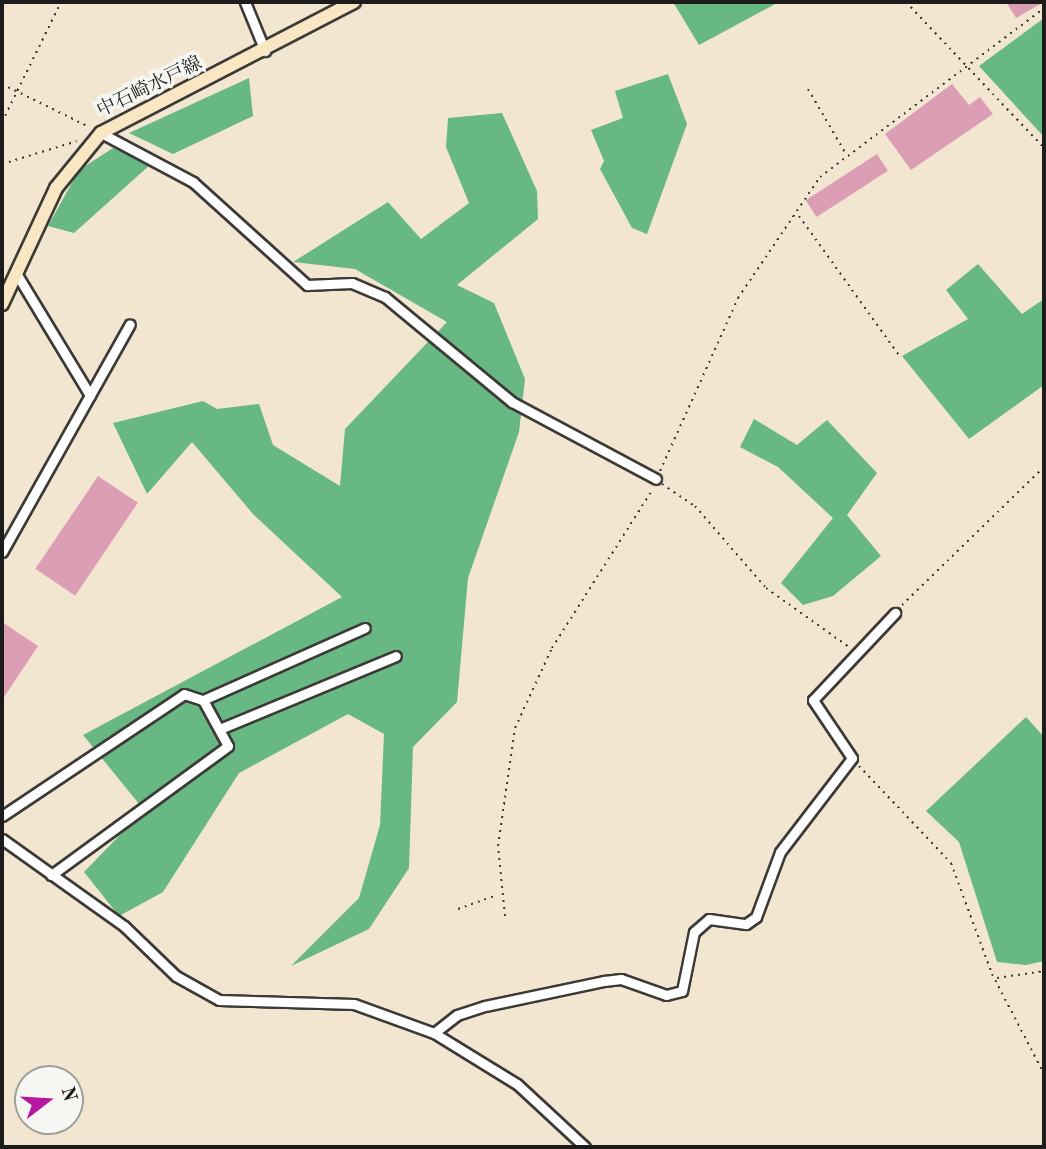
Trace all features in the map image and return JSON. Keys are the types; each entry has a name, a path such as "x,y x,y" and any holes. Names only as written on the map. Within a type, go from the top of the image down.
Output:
{"main road":[{"name":"中石崎水戸線","path":"2,304 56,188 101,133 265,51 354,2"}],"street":[{"path":"244,2 265,51"},
{"path":"101,133 193,182 307,285 352,283 385,297 513,402 656,479"},
{"path":"16,273 90,395"},
{"path":"2,552 130,324"},
{"path":"434,1033 457,1015 485,1006 604,981 621,979 666,995 682,991 694,932 709,919 746,924 756,917 780,852 852,758 813,700 852,654 895,613"},
{"path":"203,701 365,628"},
{"path":"222,728 396,656"},
{"path":"2,816 184,694 203,701 222,728 228,746 51,875"},
{"path":"2,839 124,926 176,976 219,1000 354,1004 434,1033 517,1084 585,1147"}],"path":[{"path":"2,122 61,2"},
{"path":"906,2 1044,148"},
{"path":"505,916 498,895 503,778 526,700 656,479 738,298 799,215 820,177 1044,8"},
{"path":"2,84 101,133"},
{"path":"808,89 846,155"},
{"path":"2,164 76,141 91,143"},
{"path":"799,215 898,354"},
{"path":"895,613 1044,467"},
{"path":"656,479 695,506 766,588 852,654"},
{"path":"852,758 951,863 996,978 1044,1074"},
{"path":"1044,891 1044,950"},
{"path":"458,909 498,895"},
{"path":"996,978 1044,971"}],"green space":[{"path":"673,2 779,2 699,45"},
{"path":"1044,18 1044,137 979,66"},
{"path":"668,74 687,124 647,234 632,228 600,169 604,161 591,130 623,118 615,91"},
{"path":"249,78 253,116 173,154 129,133"},
{"path":"502,113 537,191 538,219 457,285 494,303 525,379 519,432 468,578 457,702 413,747 409,868 369,929 291,966 359,898 380,825 384,734 348,714 239,773 163,892 119,916 84,872 144,810 83,735 342,597 253,514 192,442 147,494 113,423 203,401 217,409 259,404 273,445 340,486 345,429 447,322 355,269 293,262 388,202 421,239 469,203 446,147 448,118"},
{"path":"113,148 151,164 74,233 48,226 79,170"},
{"path":"978,264 1022,314 1044,299 1044,385 969,439 902,356 968,319 946,290"},
{"path":"754,419 797,445 827,420 877,473 847,515 881,556 833,596 803,605 781,583 833,518 778,467 740,447"},
{"path":"1026,717 1044,737 1044,961 1026,965 997,962 959,842 926,811"}],"building":[{"path":"1006,2 1044,2 1016,18"},
{"path":"952,84 969,105 980,97 993,114 911,170 885,134"},
{"path":"877,154 888,171 817,217 806,200"},
{"path":"98,476 138,503 75,596 35,569"},
{"path":"2,622 38,646 2,700"}]}
